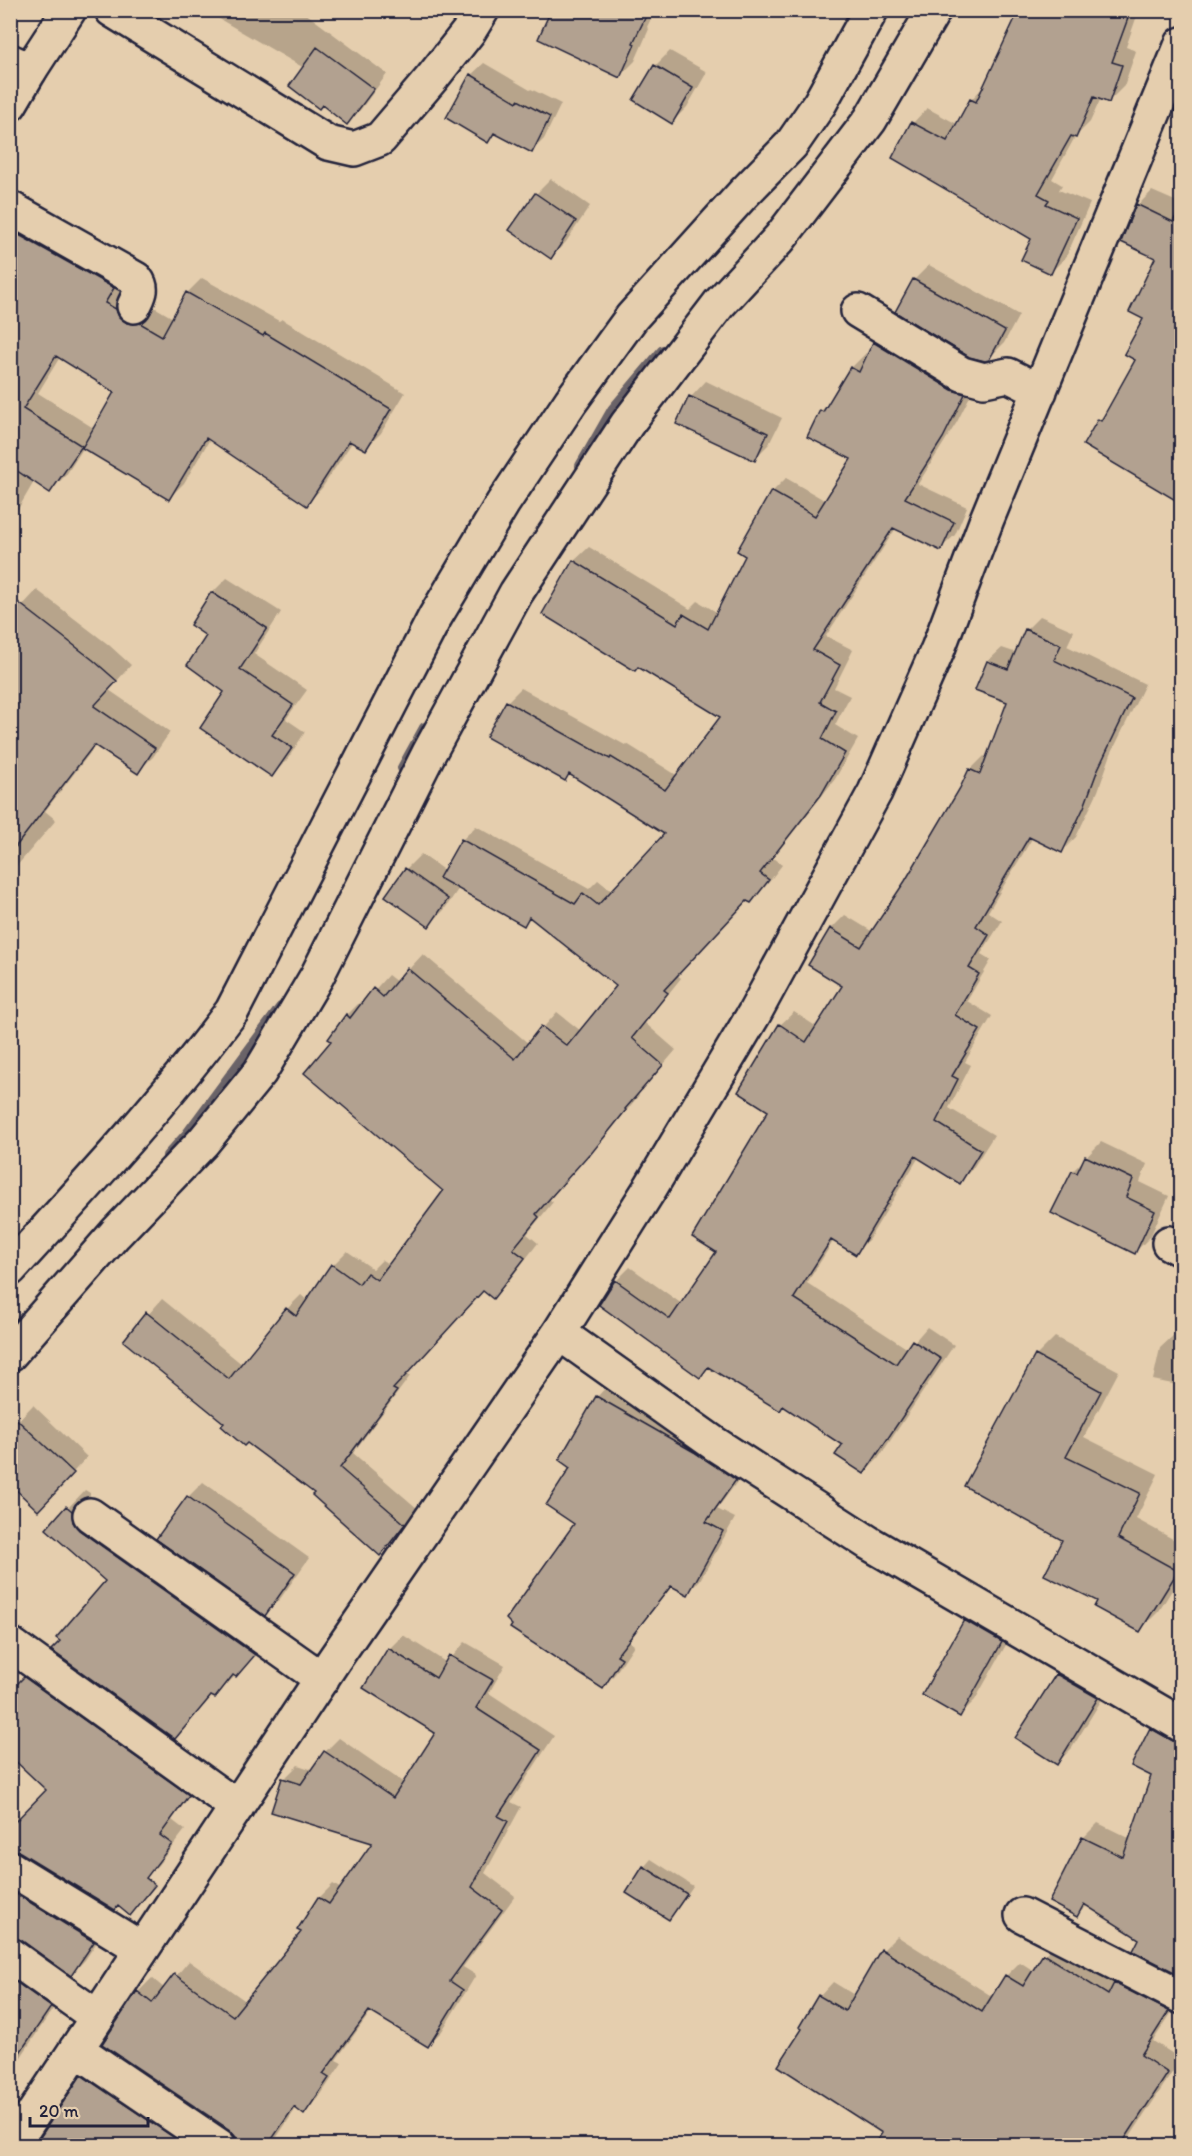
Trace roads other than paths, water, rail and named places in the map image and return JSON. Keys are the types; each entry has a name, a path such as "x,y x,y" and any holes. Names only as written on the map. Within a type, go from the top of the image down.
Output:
{"street":[{"path":"10,104 20,66 69,10"},
{"path":"112,10 328,143 354,148 380,139 432,78 469,31 482,10"},
{"path":"10,1269 129,1139 190,1068 232,1011 435,617 503,503 571,401 632,317 743,194 791,146 820,103 871,10"},
{"path":"10,1354 115,1234 203,1142 260,1072 317,976 429,753 516,593 627,424 719,304 780,238 870,120 934,10"},
{"path":"12,2145 322,1679 559,1333 649,1190 754,1014 875,792 938,649 987,519 1182,44"},
{"path":"10,208 136,279 142,290 134,306"},
{"path":"858,311 962,374 984,380 1008,375 1040,390"},
{"path":"559,1333 715,1444 869,1543 1182,1725"},
{"path":"90,1515 322,1679"},
{"path":"10,1644 237,1807"},
{"path":"10,1868 142,1949"},
{"path":"1022,1915 1182,1997"},
{"path":"10,1955 98,2017"},
{"path":"76,2049 219,2145"}],"waterway":[{"path":"581,466 613,410 663,351"},
{"path":"403,768 425,728"},
{"path":"168,1156 187,1135 281,1008"}]}
